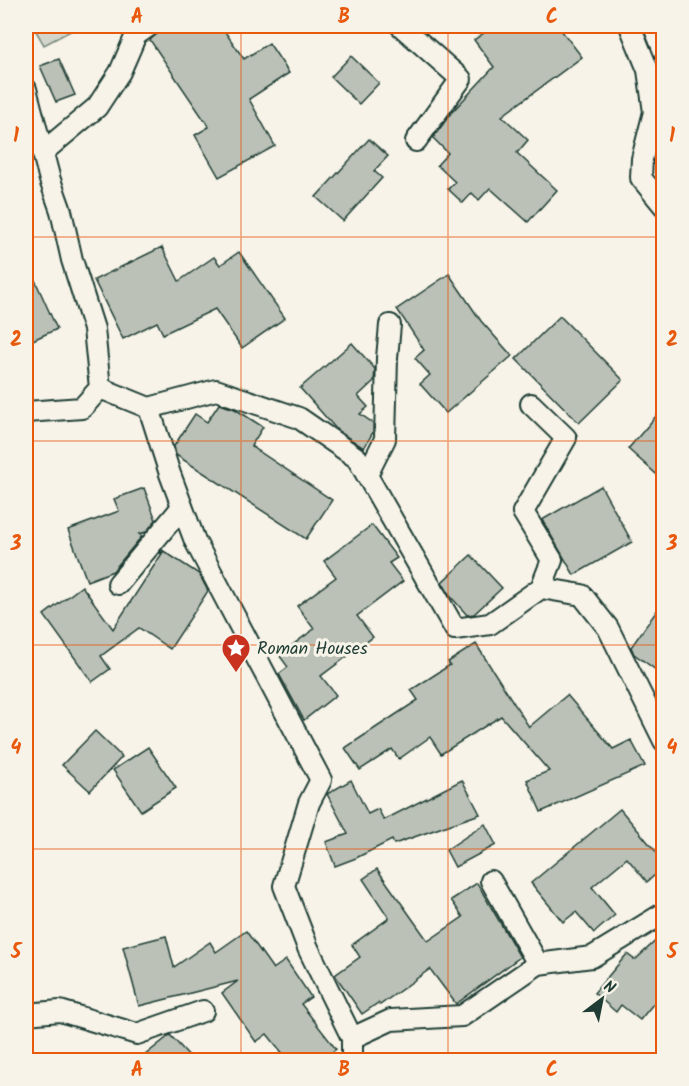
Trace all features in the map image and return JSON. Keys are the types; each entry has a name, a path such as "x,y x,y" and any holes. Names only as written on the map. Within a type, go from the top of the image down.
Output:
{"street":[{"path":"43,152 97,107 120,72 136,35 149,26"},
{"path":"401,26 461,79 416,141"},
{"path":"630,26 648,70 654,112 642,159 641,178 663,206"},
{"path":"26,89 61,211 72,260 94,329 100,388 82,408 26,412"},
{"path":"367,475 386,439 387,358 390,325"},
{"path":"100,388 149,408 216,390 299,418 357,458 455,629 490,624 541,588 552,560 523,512 567,438 531,404"},
{"path":"149,408 195,541 321,780 309,803 284,886 308,948 352,1038 352,1060"},
{"path":"118,584 182,507"},
{"path":"541,588 582,595 608,628 663,741"},
{"path":"491,881 538,964"},
{"path":"352,1038 391,1020 462,1016 538,964 592,957 663,914"},
{"path":"26,1014 60,1011 137,1034 203,1011"}],"shaded area":[{"path":"33,26 80,26 44,45"}],"building":[{"path":"166,26 221,26 244,59 269,43 289,73 249,99 275,146 219,177 195,135 209,127 150,40"},
{"path":"494,26 558,26 582,57 502,116 528,140 517,153 557,190 528,222 490,188 479,200 472,193 463,203 448,189 455,182 437,165 448,153 433,138 451,113 494,67 474,40"},
{"path":"351,56 379,83 359,104 331,77"},
{"path":"59,59 75,95 56,102 40,66"},
{"path":"369,139 388,156 374,171 382,178 343,221 316,197"},
{"path":"162,247 179,281 214,257 220,265 239,252 285,318 242,348 215,309 163,334 157,322 123,339 94,280"},
{"path":"26,260 57,329 26,343"},
{"path":"449,274 481,321 512,356 446,413 420,384 430,375 415,358 424,350 397,309"},
{"path":"560,316 623,380 579,423 516,359"},
{"path":"352,343 375,369 374,381 358,396 368,407 360,414 373,423 373,432 364,448 337,430 300,388"},
{"path":"219,404 235,409 263,427 251,446 332,500 306,539 176,455 174,446 195,414 207,422"},
{"path":"663,408 663,480 628,449"},
{"path":"601,486 632,542 574,575 542,520"},
{"path":"144,488 156,520 146,532 139,534 142,536 113,571 87,581 68,530 119,511 114,499"},
{"path":"372,525 397,558 389,563 403,581 357,616 373,637 321,676 336,695 304,720 279,674 288,667 279,655 314,629 297,606 336,577 324,561"},
{"path":"162,550 199,574 208,591 170,649 139,628 101,656 110,669 92,682 44,615 82,586 113,629 163,552 158,554"},
{"path":"471,555 502,588 474,614 467,615 451,597 442,582"},
{"path":"663,602 663,675 634,654 631,647"},
{"path":"476,644 529,727 567,695 613,749 631,740 645,766 541,812 527,780 549,771 501,716 441,754 430,737 399,759 392,749 360,770 345,748 418,700 411,690 450,665 448,662"},
{"path":"95,731 122,757 90,791 62,765"},
{"path":"148,747 176,788 141,811 113,770"},
{"path":"351,780 368,814 378,809 384,820 462,780 480,814 394,844 392,840 335,866 326,842 348,834 327,794"},
{"path":"620,809 663,860 663,868 647,882 627,858 592,887 615,915 594,933 576,912 563,922 531,883"},
{"path":"485,824 496,845 455,867 446,850"},
{"path":"377,869 428,941 463,917 451,900 477,883 520,957 456,1004 430,969 380,1005 378,1003 362,1014 335,975 360,957 352,945 389,918 363,879"},
{"path":"246,931 273,969 286,960 311,997 301,1004 336,1049 321,1060 288,1060 267,1034 256,1042 222,993 238,981 139,1006 123,947 166,936 174,967 210,942 216,952"},
{"path":"663,934 663,992 640,1020 621,1005 616,1012 594,993 627,954 635,960"},
{"path":"170,1035 193,1060 139,1060"}],"place":[{"name":"Roman Houses","path":"236,674"}]}
